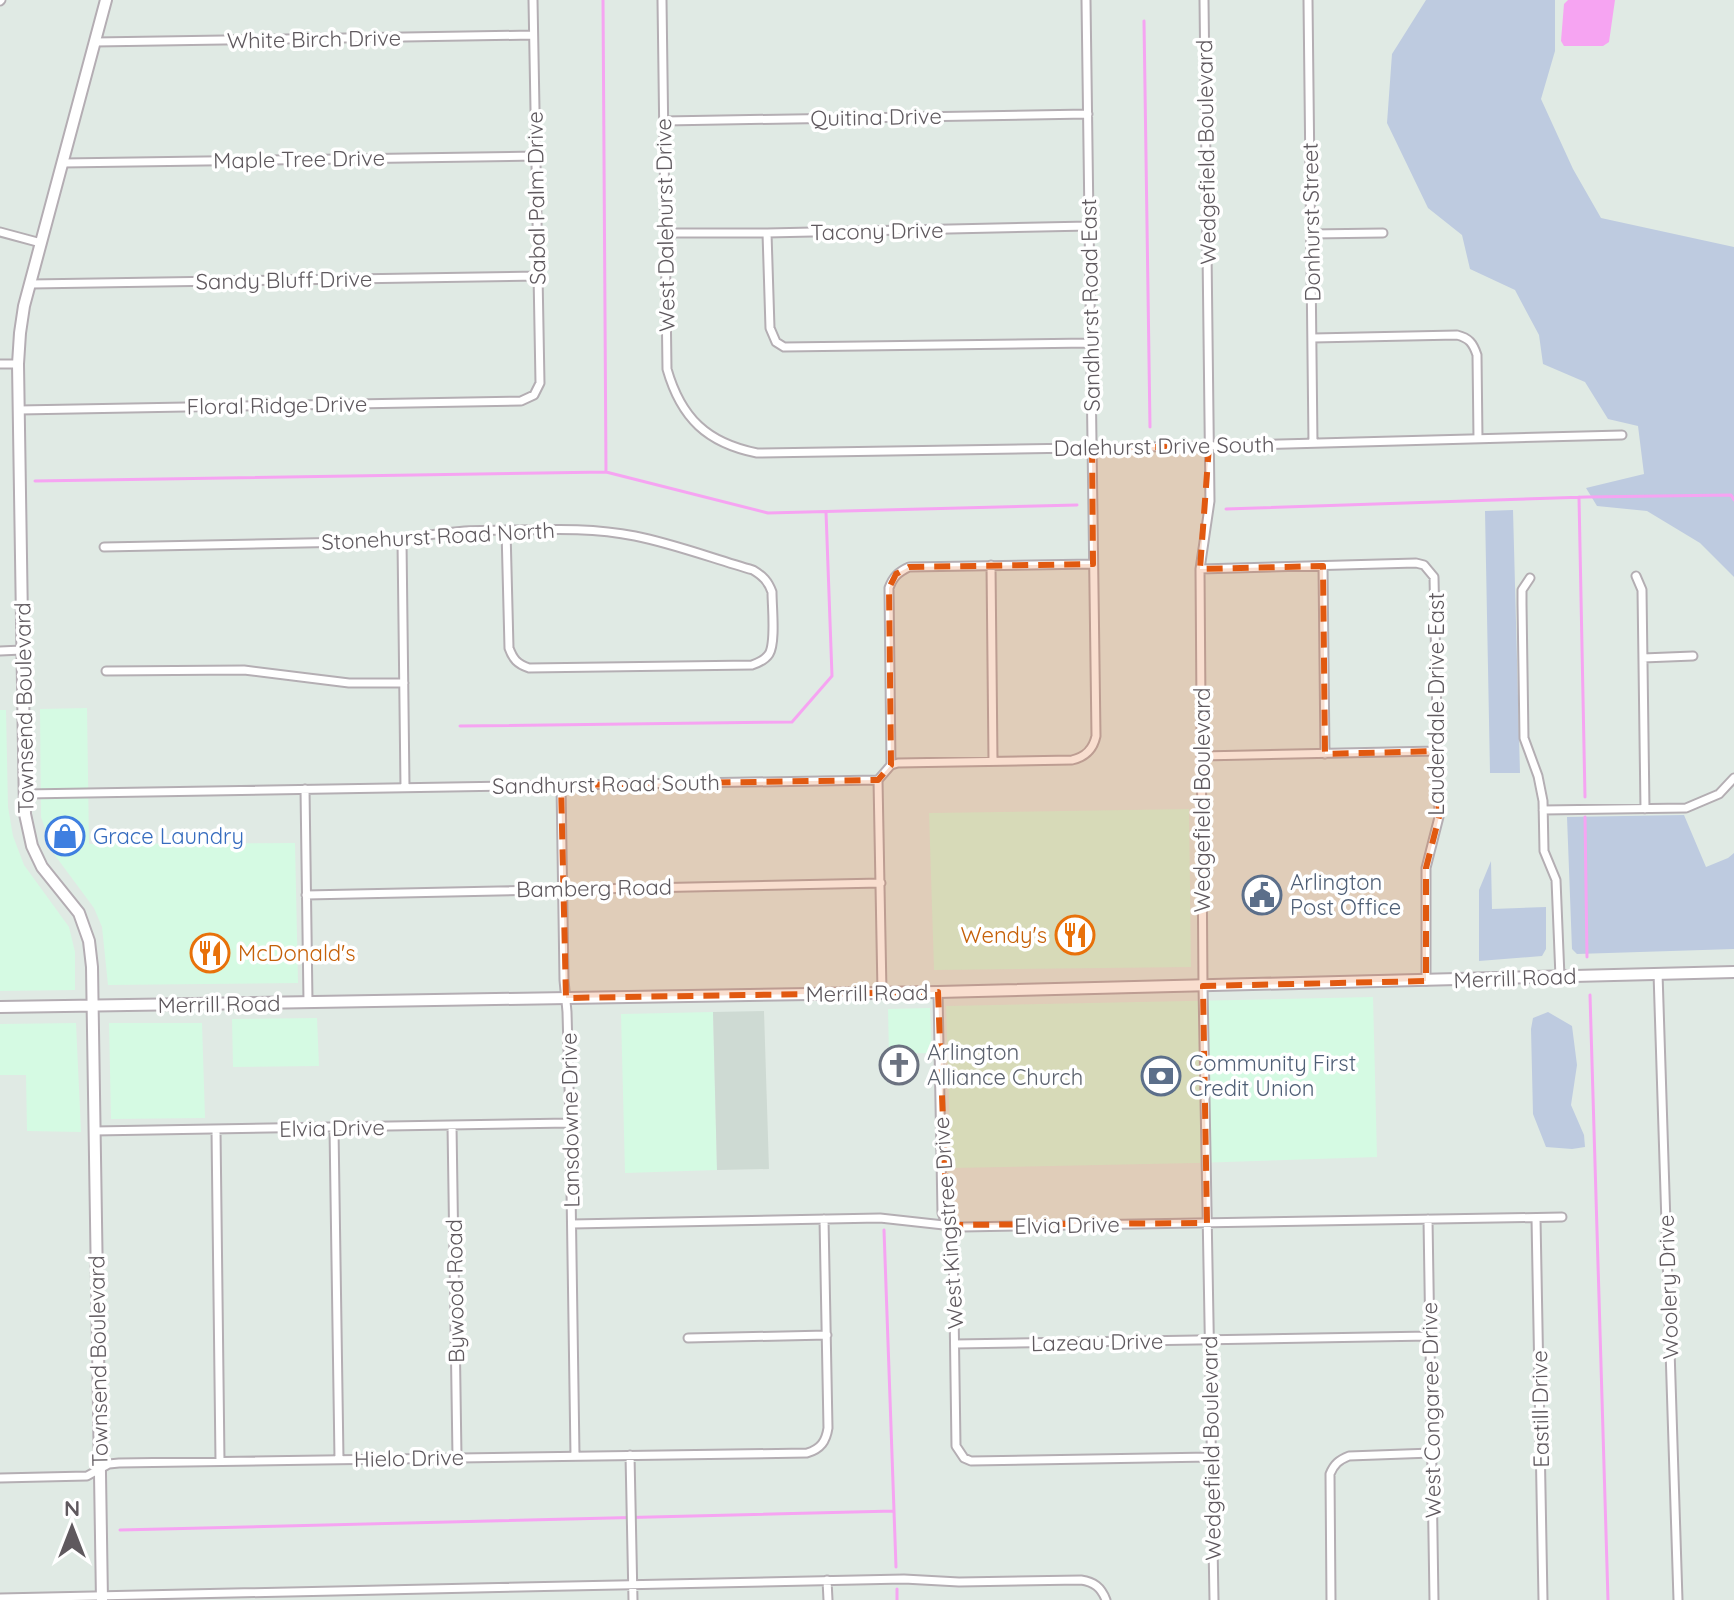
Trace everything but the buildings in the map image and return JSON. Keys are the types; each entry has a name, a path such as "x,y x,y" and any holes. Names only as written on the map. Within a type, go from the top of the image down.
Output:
{"main road":[{"name":"Townsend Boulevard","path":"102,1598 89,941 79,913 42,867 26,827 18,364 22,320 106,0"},
{"name":"Merrill Road","path":"0,1007 938,992 1734,972"}],"street":[{"name":"Sabal Palm Drive","path":"533,0 540,383 534,395"},
{"name":"West Dalehurst Drive","path":"662,0 667,369 682,408 709,435"},
{"name":"Sandhurst Road East","path":"993,761 1072,760 1088,753 1096,736 1086,0"},
{"name":"Wedgefield Boulevard","path":"1204,0 1209,446 1208,519 1200,569 1201,756 1214,1600"},
{"name":"Donhurst Street","path":"1308,0 1313,443"},
{"name":"White Birch Drive","path":"95,42 533,35"},
{"name":"Quitina Drive","path":"664,121 1088,114"},
{"name":"Maple Tree Drive","path":"63,163 536,156"},
{"name":"Tacony Drive","path":"665,233 1089,226"},
{"path":"0,232 41,243"},
{"path":"767,233 770,328 773,338 784,347 1090,343"},
{"path":"1311,234 1383,233"},
{"name":"Sandy Bluff Drive","path":"31,284 538,276"},
{"path":"1313,338 1466,337 1474,344 1477,355 1478,439"},
{"path":"0,364 18,364"},
{"name":"Floral Ridge Drive","path":"19,410 521,401 534,395"},
{"name":"Dalehurst Drive South","path":"709,435 741,450 757,453 1209,446 1622,435"},
{"name":"Stonehurst Road North","path":"104,547 402,541 453,531 506,530 582,529 638,536 764,576 772,592 772,646 769,656 752,665 529,668 519,665 509,648 506,530"},
{"path":"402,541 405,787"},
{"name":"Lauderdale Drive East","path":"1323,566 1416,563 1424,565 1434,577 1439,817 1426,868 1426,981"},
{"path":"891,765 889,588 896,574 909,567 1093,564"},
{"path":"882,992 878,780 891,765 898,763 993,761 991,565"},
{"path":"1200,569 1323,566 1325,754"},
{"path":"1636,576 1642,590 1645,809"},
{"path":"1530,578 1522,590 1524,738 1538,776 1543,801 1544,851 1552,866 1557,889 1560,977"},
{"path":"0,651 22,650"},
{"path":"1643,658 1693,656"},
{"path":"106,671 244,670 349,683 404,683"},
{"path":"1201,756 1437,751"},
{"path":"1543,810 1693,806 1719,794 1734,778"},
{"name":"Sandhurst Road South","path":"25,794 878,780"},
{"name":"Lansdowne Drive","path":"561,785 575,1455"},
{"path":"305,789 308,1002"},
{"name":"Bamberg Road","path":"306,895 881,883"},
{"name":"Woolery Drive","path":"1658,973 1678,1600"},
{"name":"West Kingstree Drive","path":"938,992 942,1213 953,1239 956,1446 960,1454 971,1461 1211,1457"},
{"name":"Elvia Drive","path":"94,1131 570,1123"},
{"name":"Bywood Road","path":"452,1125 457,1457"},
{"path":"334,1128 339,1459"},
{"path":"216,1130 220,1461"},
{"name":"Elvia Drive","path":"572,1224 880,1218 962,1227 1562,1217"},
{"name":"Eastill Drive","path":"1536,1218 1543,1600"},
{"path":"688,1338 827,1335 824,1219"},
{"name":"West Congaree Drive","path":"1428,1219 1434,1600"},
{"name":"Hielo Drive","path":"0,1478 87,1476 119,1463 807,1453 820,1447 826,1439 828,1428 827,1335"},
{"name":"Lazeau Drive","path":"955,1344 1430,1336"},
{"path":"1331,1600 1330,1474 1333,1467 1349,1456 1432,1453"},
{"path":"630,1455 633,1600"},
{"path":"0,1598 335,1596 633,1584 904,1579 983,1583 1081,1580 1096,1585 1106,1600"},
{"path":"827,1580 828,1600"}],"highlighted area":[{"path":"1209,446 1200,569 1323,566 1325,754 1437,751 1439,817 1426,868 1426,981 1203,986 1207,1223 947,1225 938,992 566,998 561,785 878,780 891,765 889,588 896,574 909,567 1093,564 1092,448"}],"shaded area":[{"path":"1426,0 1555,0 1555,51 1541,99 1573,169 1601,218 1734,247 1734,577 1700,543 1647,511 1597,506 1586,488 1644,474 1638,426 1608,419 1585,382 1543,364 1539,335 1515,290 1470,269 1462,235 1428,208 1387,123 1392,54"},
{"path":"1568,0 1615,0 1609,42 1603,46 1564,46 1561,41 1564,4"},
{"path":"1513,510 1520,773 1490,773 1485,511"},
{"path":"87,708 89,844 295,843 298,983 108,985 102,927 94,908 54,854 41,817 40,709"},
{"path":"0,710 6,710 8,807 13,836 24,865 69,927 75,952 75,990 0,991"},
{"path":"1189,809 1191,967 934,970 929,813"},
{"path":"1684,815 1706,867 1734,853 1734,949 1577,954 1572,949 1567,817"},
{"path":"1491,861 1492,909 1546,907 1546,949 1542,956 1479,961 1479,890"},
{"path":"1373,997 1377,1157 951,1168 946,1006"},
{"path":"930,1008 932,1053 889,1054 888,1009"},
{"path":"764,1011 769,1169 717,1170 713,1012"},
{"path":"713,1012 717,1170 625,1173 621,1014"},
{"path":"1548,1012 1572,1026 1577,1065 1571,1105 1584,1135 1585,1147 1546,1147 1533,1114 1531,1029 1533,1018"},
{"path":"317,1018 319,1066 233,1067 232,1019"},
{"path":"76,1023 81,1132 27,1131 26,1075 0,1075 0,1024"},
{"path":"109,1023 202,1023 205,1118 111,1119"}],"waterway":[{"path":"35,481 606,472 603,0"},
{"path":"1144,21 1150,427"},
{"path":"606,472 768,513 1077,505"},
{"path":"1226,509 1587,497 1731,495 1734,500"},
{"path":"1579,497 1585,797"},
{"path":"460,726 792,722 832,676 826,512"},
{"path":"1585,817 1587,957"},
{"path":"1590,995 1608,1600"},
{"path":"884,1230 896,1567"},
{"path":"120,1530 894,1511"},
{"path":"897,1589 897,1600"}],"place":[{"name":"Grace Laundry","path":"65,836"},
{"name":"Arlington Post Office","path":"1262,895"},
{"name":"Wendy's","path":"1075,935"},
{"name":"McDonald's","path":"210,953"},
{"name":"Arlington Alliance Church","path":"899,1065"},
{"name":"Community First Credit Union","path":"1161,1076"}]}
